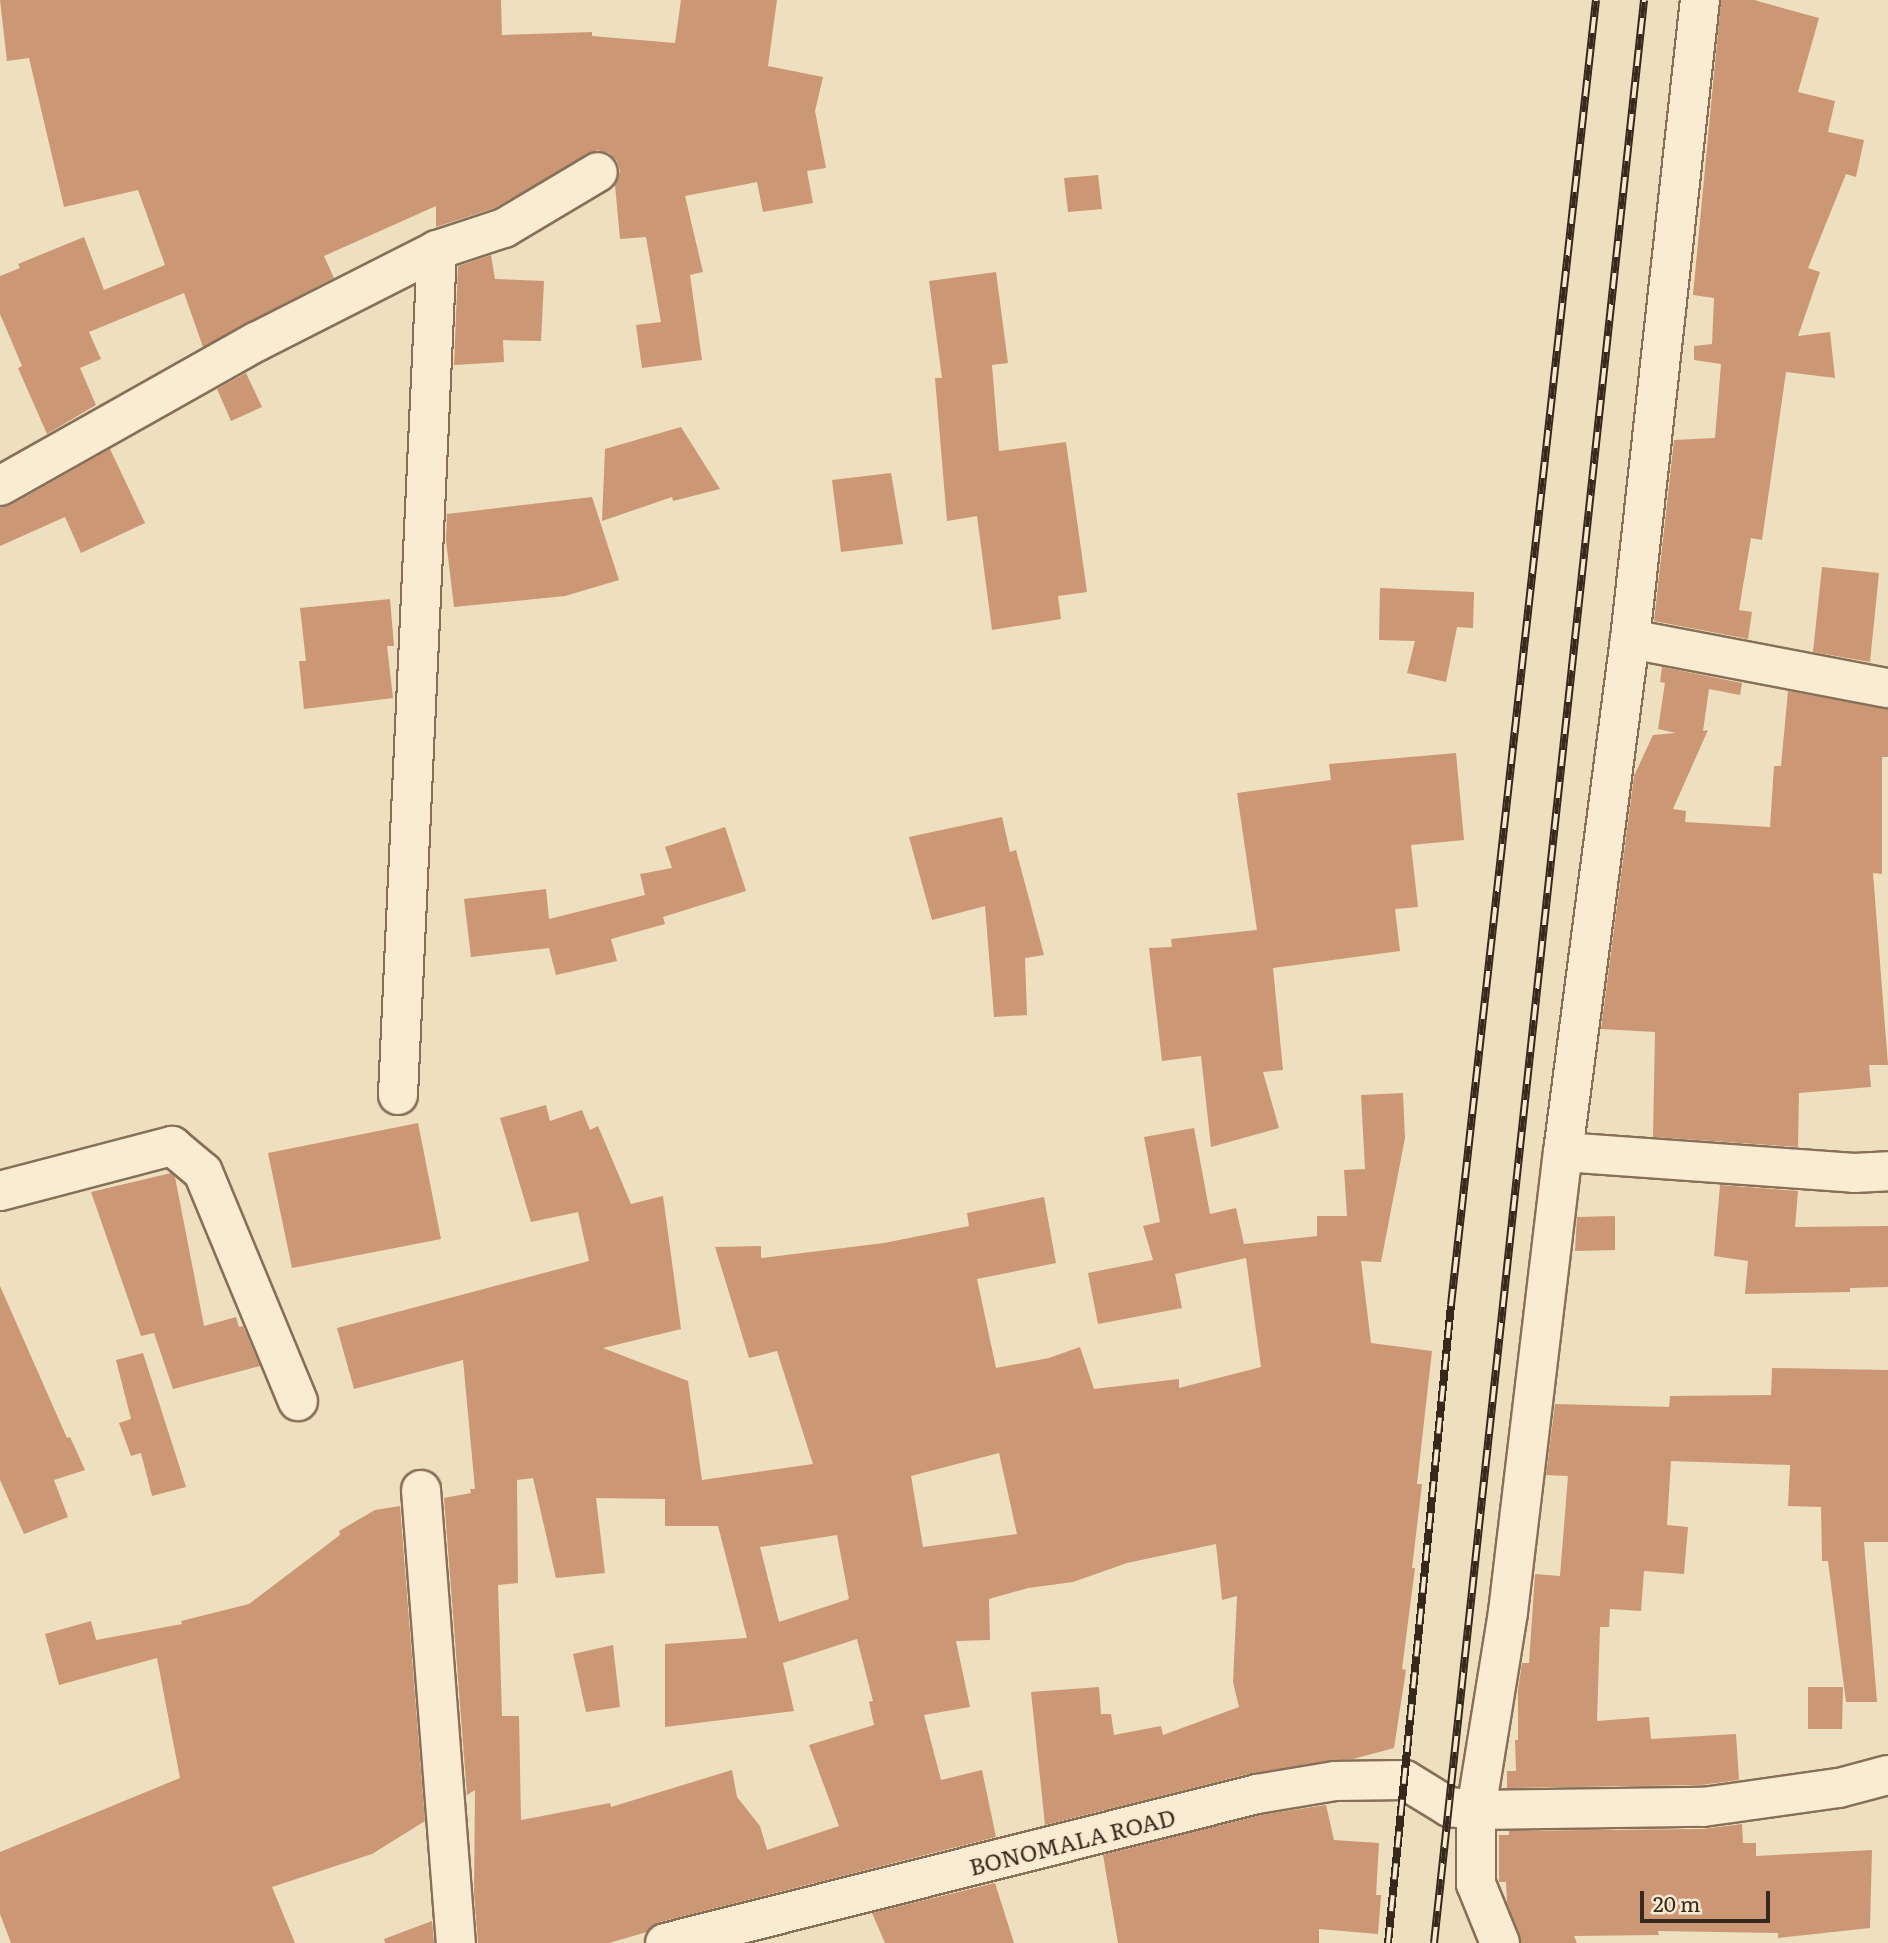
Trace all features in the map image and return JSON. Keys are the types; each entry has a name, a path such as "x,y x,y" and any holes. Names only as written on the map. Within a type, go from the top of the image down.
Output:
{"street":[{"path":"1500,1943 1476,1884 1476,1810 1508,1612 1563,1152 1630,639 1700,0"},
{"path":"0,486 256,342 437,250 504,228 598,172"},
{"path":"398,1095 437,250"},
{"path":"1630,639 1888,688"},
{"path":"0,1191 172,1146 203,1172 298,1401"},
{"path":"1563,1152 1854,1172 1888,1171"},
{"path":"421,1490 456,1943"},
{"name":"BONOMALA ROAD","path":"665,1943 1257,1794 1335,1781 1405,1780 1449,1807 1476,1810 1703,1807 1839,1787 1888,1775"}],"building":[{"path":"0,0 501,0 502,35 592,32 592,36 675,43 681,0 777,0 768,66 823,77 815,111 826,168 807,171 813,203 763,212 757,182 685,196 703,272 690,275 702,360 642,368 636,325 661,322 646,237 620,239 615,185 620,171 617,161 609,153 597,150 495,208 436,227 436,206 324,256 334,278 203,347 184,293 89,332 101,359 80,368 96,405 47,434 18,368 22,366 0,314 0,276 20,268 18,264 84,237 104,290 165,265 138,190 64,207 29,58 7,61"},
{"path":"1721,0 1754,0 1819,18 1798,92 1835,101 1828,132 1864,140 1856,177 1846,174 1808,268 1820,272 1798,336 1830,332 1835,378 1786,372 1762,540 1751,538 1739,610 1752,612 1748,639 1654,621 1674,440 1715,438 1721,364 1694,360 1694,346 1712,344 1714,298 1693,295"},
{"path":"1098,175 1102,209 1068,212 1064,178"},
{"path":"491,255 495,279 544,281 541,341 503,340 504,362 454,365 458,266"},
{"path":"996,272 1008,363 992,365 999,451 1066,442 1087,592 1058,596 1061,619 992,630 977,516 947,521 935,378 942,378 929,281"},
{"path":"246,373 262,407 231,421 217,389"},
{"path":"681,427 720,489 673,501 672,497 602,521 605,449"},
{"path":"110,449 145,523 81,553 65,517 0,546 0,508 11,505"},
{"path":"891,473 903,544 841,552 832,480"},
{"path":"592,497 619,580 565,596 454,607 446,540 447,514"},
{"path":"1822,567 1879,573 1870,662 1813,652"},
{"path":"1380,588 1474,592 1473,628 1457,627 1446,682 1407,673 1415,641 1379,640"},
{"path":"390,599 394,646 387,646 393,698 304,709 299,661 306,661 300,608"},
{"path":"1662,667 1742,683 1740,695 1709,689 1703,731 1708,730 1673,809 1686,811 1685,822 1770,827 1774,766 1781,766 1788,691 1888,709 1888,757 1882,757 1882,874 1873,873 1888,1065 1869,1065 1871,1087 1799,1093 1798,1147 1653,1137 1655,1032 1601,1029 1634,776 1653,735 1676,733 1658,729 1665,683 1660,682"},
{"path":"1456,753 1464,840 1411,845 1418,907 1395,909 1400,951 1273,968 1283,1070 1263,1072 1279,1128 1211,1147 1201,1056 1162,1061 1149,948 1172,947 1171,939 1257,930 1237,793 1331,780 1329,764"},
{"path":"1002,817 1010,852 1016,850 1044,955 1025,958 1027,1015 994,1017 985,906 932,920 909,837"},
{"path":"725,827 746,891 663,917 665,924 611,939 617,961 556,975 549,948 471,957 464,899 546,889 549,919 645,895 640,874 672,868 665,847"},
{"path":"1403,1093 1405,1138 1381,1262 1361,1261 1371,1343 1432,1351 1417,1484 1422,1484 1402,1669 1406,1670 1394,1748 1353,1759 1252,1773 1045,1825 1031,1692 1099,1687 1101,1714 1111,1714 1114,1735 1161,1726 1163,1735 1239,1707 1233,1682 1237,1596 1222,1600 1216,1544 1127,1563 1073,1582 1028,1588 989,1599 990,1640 956,1641 970,1707 924,1715 941,1780 982,1770 996,1837 660,1922 647,1932 609,1943 478,1943 474,1894 475,1790 467,1795 444,1498 471,1493 470,1489 475,1489 463,1360 354,1389 337,1328 589,1261 578,1212 531,1222 500,1118 546,1105 550,1121 582,1110 590,1130 598,1126 631,1204 663,1196 681,1329 603,1348 688,1381 702,1480 813,1464 777,1351 749,1358 715,1247 761,1246 761,1258 884,1243 969,1226 967,1213 1044,1197 1056,1263 977,1279 996,1368 1049,1358 1080,1347 1094,1389 1179,1379 1179,1388 1261,1367 1246,1258 1175,1274 1182,1308 1098,1324 1088,1273 1153,1260 1143,1226 1160,1222 1144,1137 1194,1128 1210,1214 1236,1208 1244,1244 1317,1236 1317,1216 1347,1216 1344,1170 1365,1169 1361,1095","holes":["999,1453 1017,1534 923,1547 911,1476","533,1478 556,1578 605,1573 596,1498 665,1499 665,1526 718,1526 747,1638 665,1644 665,1727 794,1711 783,1663 857,1639 873,1701 869,1702 874,1725 809,1745 839,1826 767,1850 760,1826 737,1797 732,1770 611,1807 610,1803 521,1820 519,1716 502,1716 498,1585 518,1583 517,1480","837,1535 849,1599 779,1622 760,1547"]},
{"path":"418,1123 441,1239 292,1268 268,1153"},
{"path":"171,1173 175,1177 204,1326 236,1317 239,1327 243,1326 260,1366 173,1389 154,1333 141,1336 91,1192"},
{"path":"1720,1185 1798,1191 1795,1227 1888,1226 1888,1287 1850,1288 1850,1292 1745,1294 1748,1261 1714,1256"},
{"path":"1615,1216 1615,1250 1575,1251 1577,1217"},
{"path":"0,1286 67,1438 70,1437 85,1470 54,1480 68,1517 24,1534 0,1480"},
{"path":"143,1353 186,1487 152,1496 141,1453 131,1456 119,1423 131,1419 116,1360"},
{"path":"1772,1368 1888,1370 1888,1542 1864,1542 1877,1702 1846,1702 1828,1561 1822,1561 1821,1507 1788,1506 1790,1465 1671,1461 1667,1525 1688,1527 1684,1574 1644,1571 1641,1611 1610,1609 1609,1627 1600,1627 1597,1721 1649,1717 1651,1739 1736,1734 1739,1780 1701,1785 1507,1788 1507,1771 1516,1771 1518,1690 1522,1663 1529,1663 1535,1574 1560,1576 1568,1476 1546,1475 1555,1404 1669,1407 1670,1396 1771,1395"},
{"path":"400,1506 425,1821 372,1854 272,1887 295,1943 11,1943 0,1914 0,1852 180,1778 157,1658 59,1685 45,1634 91,1621 96,1640 182,1624 181,1621 249,1604 340,1535 339,1531 375,1510"},
{"path":"613,1645 620,1707 586,1712 573,1654"},
{"path":"1808,1687 1843,1687 1842,1729 1808,1729"},
{"path":"1326,1805 1334,1840 1379,1843 1376,1895 1381,1895 1378,1934 1319,1929 1319,1943 1118,1943 1103,1855 1261,1815"},
{"path":"1742,1824 1743,1843 1756,1843 1756,1856 1872,1850 1870,1928 1778,1938 1778,1933 1658,1931 1659,1935 1574,1936 1577,1943 1521,1943 1507,1902 1506,1882 1499,1882 1499,1835 1509,1835 1509,1831 1703,1829"},
{"path":"995,1883 1014,1943 885,1943 872,1913"},
{"path":"432,1921 434,1943 385,1943 384,1939"}],"railway":[{"path":"1388,1943 1451,1305 1596,0"},
{"path":"1434,1943 1644,0"}]}
